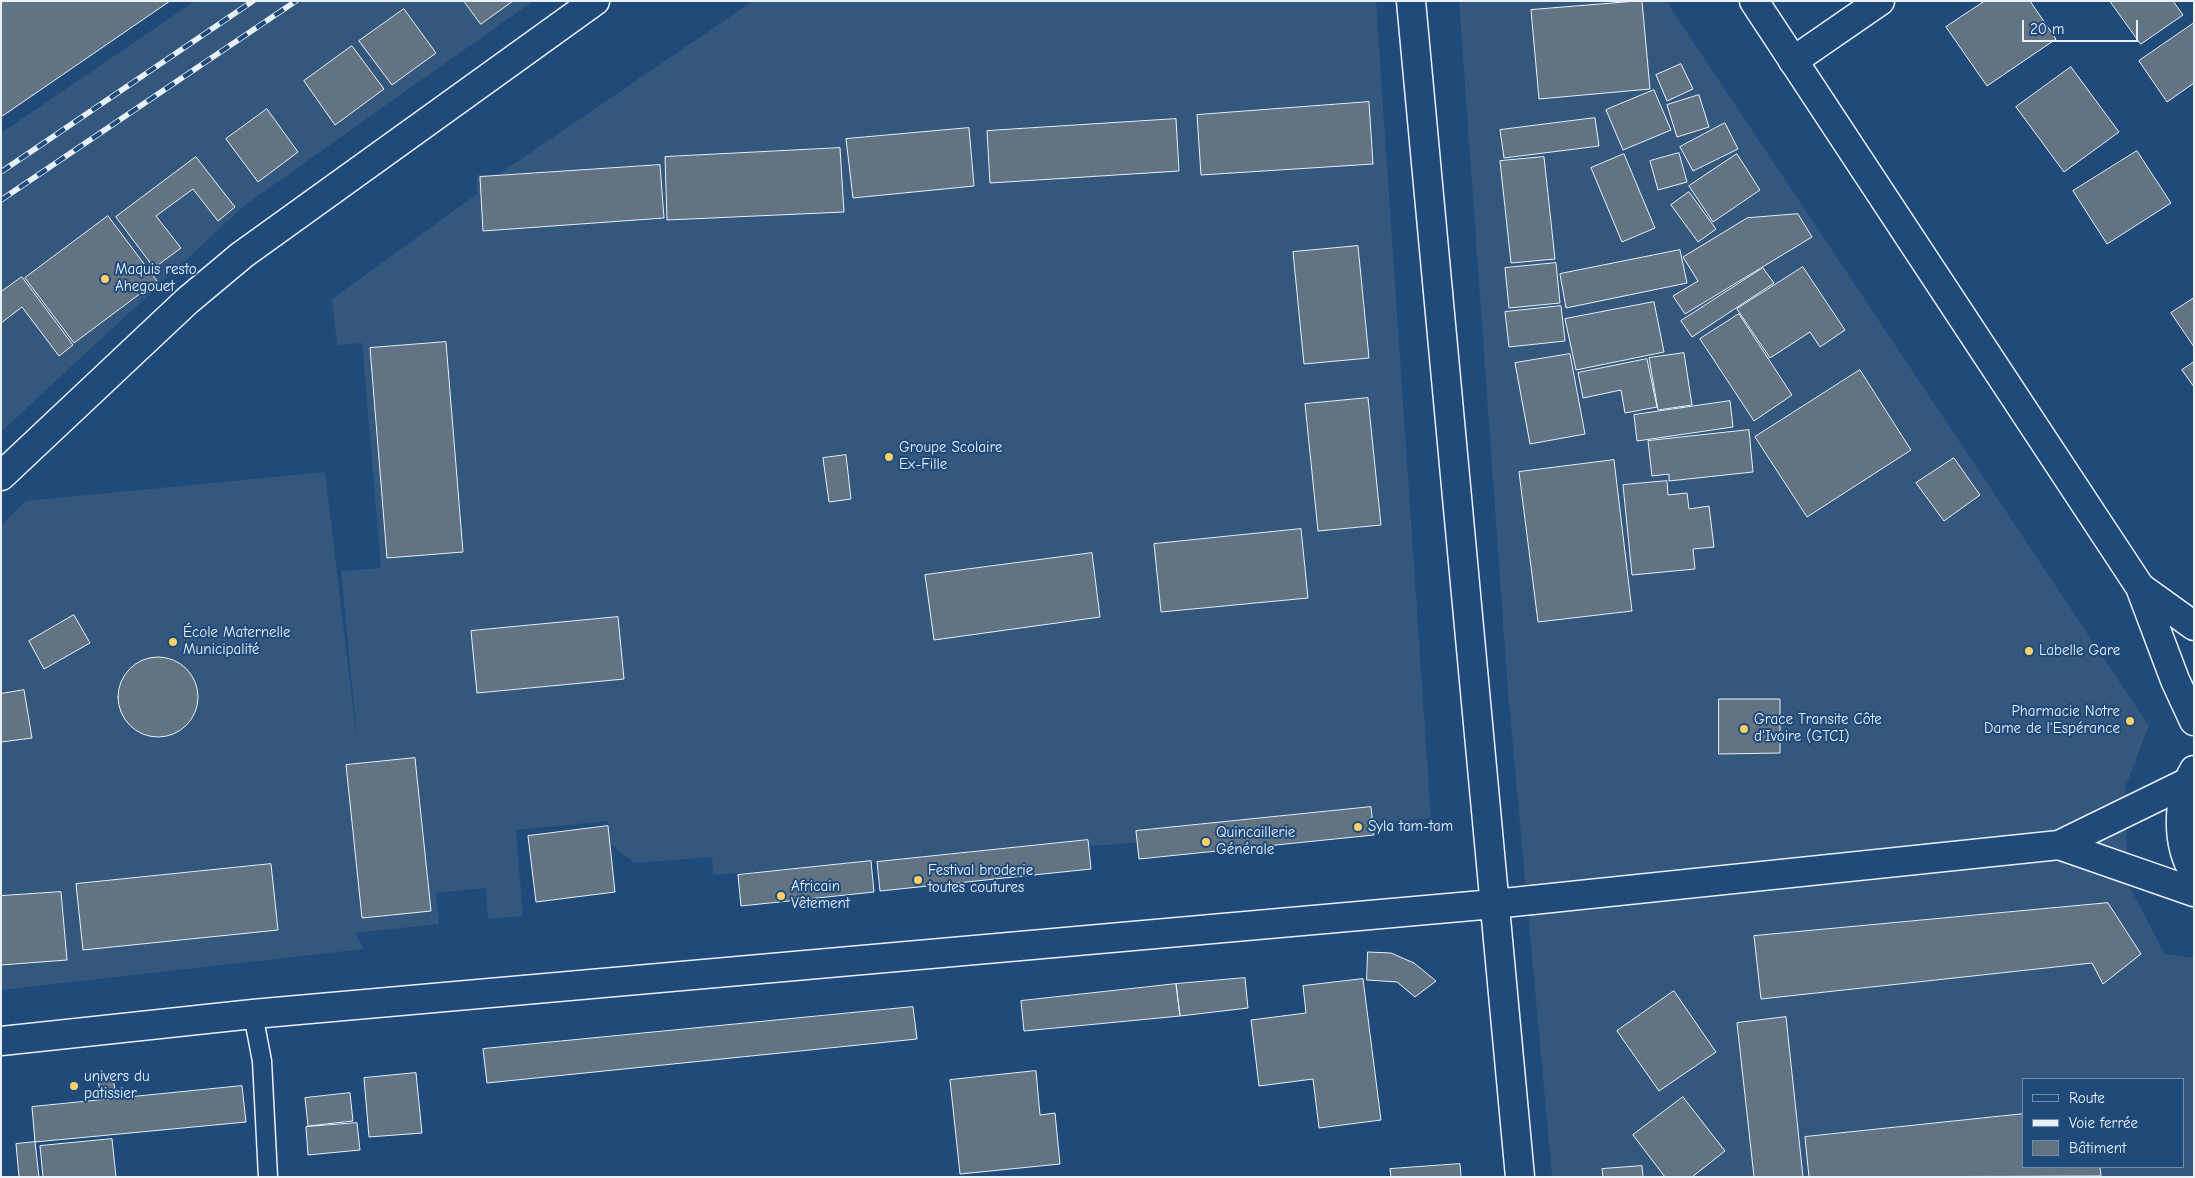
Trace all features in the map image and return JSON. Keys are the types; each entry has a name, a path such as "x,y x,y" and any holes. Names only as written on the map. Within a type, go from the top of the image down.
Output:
{"street":[{"path":"1,476 187,301 242,255 595,1"},
{"path":"1411,1 1520,1177"},
{"path":"1754,1 2140,587 2175,680 2194,721"},
{"path":"1793,61 1880,1"},
{"path":"2140,587 2194,626"},
{"path":"1,1041 253,1014 1494,904 2059,844 2190,776"},
{"path":"2190,776 2180,823 2188,863 2194,873"},
{"path":"2059,844 2194,892"}],"lane":[{"path":"253,1014 262,1060 268,1177"}],"shaded area":[{"path":"195,1 533,1 245,205 1,432 1,133"},
{"name":"Groupe Scolaire Ex-Fille","path":"753,1 1376,1 1431,818 1366,825 713,875 712,857 635,863 610,844 608,821 516,830 523,916 488,919 486,888 436,893 439,924 355,933 364,949 1,990 1,526 26,501 325,472 358,748 341,571 381,568 362,343 337,345 332,299 477,194 477,175 499,174"},
{"path":"1459,1 1666,1 2149,726 2125,788 2128,884 2165,954 2194,958 2194,1177 1552,1177 1508,692"}],"building":[{"path":"1,1 170,1 1,117"},
{"path":"464,1 513,1 481,24"},
{"path":"1642,1 1650,89 1539,99 1531,10"},
{"path":"1985,1 2030,1 2056,39 1987,86 1946,27"},
{"path":"2110,1 2173,1 2183,15 2141,44"},
{"path":"404,9 436,53 392,85 359,41"},
{"path":"2194,23 2194,83 2167,102 2139,61"},
{"path":"352,46 384,89 335,125 304,81"},
{"path":"1681,64 1693,89 1667,101 1656,75"},
{"path":"2071,67 2119,132 2064,172 2016,107"},
{"path":"1654,90 1671,130 1623,150 1606,110"},
{"path":"1699,95 1709,127 1677,137 1667,105"},
{"path":"1369,102 1373,164 1201,175 1197,115"},
{"path":"267,109 298,152 258,182 226,139"},
{"path":"1595,118 1599,146 1504,158 1500,130"},
{"path":"1176,119 1179,171 990,183 987,131"},
{"path":"1725,123 1738,149 1693,171 1680,147"},
{"path":"969,128 974,186 853,198 846,139"},
{"path":"840,148 844,212 667,220 665,157"},
{"path":"2137,151 2171,203 2107,244 2073,191"},
{"path":"1679,153 1687,182 1658,190 1650,161"},
{"path":"1624,154 1655,228 1622,242 1591,168"},
{"path":"1737,154 1760,190 1713,222 1689,186"},
{"path":"196,157 235,207 218,221 193,189 156,216 181,248 154,268 116,217"},
{"path":"1544,157 1555,259 1511,263 1500,161"},
{"path":"660,165 664,218 483,231 480,177"},
{"path":"1689,192 1716,229 1698,242 1671,205"},
{"path":"1798,214 1812,237 1685,314 1673,296 1698,281 1683,257 1747,218"},
{"path":"108,216 157,281 74,343 25,278"},
{"path":"1358,246 1369,358 1304,364 1293,252"},
{"path":"1680,250 1687,283 1566,308 1560,274"},
{"path":"1556,263 1560,303 1509,308 1505,268"},
{"path":"1803,267 1845,330 1820,347 1810,332 1770,358 1737,309"},
{"path":"1763,268 1774,283 1692,337 1681,321"},
{"path":"22,277 73,345 59,356 22,307 1,323 1,292"},
{"path":"2194,298 2194,347 2171,313"},
{"path":"1654,302 1664,352 1576,370 1565,319"},
{"path":"1561,306 1565,341 1509,347 1505,312"},
{"path":"1739,314 1792,395 1754,421 1700,339"},
{"path":"446,342 463,552 387,558 370,348"},
{"path":"1684,353 1692,405 1658,410 1649,358"},
{"path":"1570,354 1585,434 1530,444 1515,363"},
{"path":"1647,359 1657,407 1625,413 1621,390 1583,398 1578,373"},
{"path":"2194,362 2194,387 2182,370"},
{"path":"1860,370 1911,450 1807,517 1755,437"},
{"path":"1368,398 1381,525 1318,531 1305,404"},
{"path":"1730,401 1733,427 1637,441 1634,415"},
{"path":"1749,430 1753,472 1669,481 1669,474 1652,476 1648,441"},
{"path":"846,455 851,499 829,502 823,458"},
{"path":"1954,458 1980,495 1944,521 1916,483"},
{"path":"1614,460 1632,611 1538,622 1519,472"},
{"path":"1667,481 1668,495 1687,493 1689,509 1709,506 1714,547 1693,549 1695,569 1632,575 1623,485"},
{"path":"1301,529 1308,598 1161,612 1154,544"},
{"path":"1092,553 1100,617 934,640 925,575"},
{"path":"74,615 90,643 44,669 29,641"},
{"path":"618,617 624,679 477,693 471,631"},
{"path":"158,657 173,660 186,669 195,682 198,697 195,712 186,725 173,734 158,737 143,734 130,725 121,712 118,697 121,682 130,669 143,660"},
{"path":"24,690 32,738 1,742 1,694"},
{"path":"1719,699 1780,699 1780,753 1719,754"},
{"path":"415,758 431,911 362,918 346,765"},
{"path":"1371,807 1374,835 1139,859 1136,831"},
{"path":"608,826 615,892 536,902 528,836"},
{"path":"1088,840 1091,869 880,891 877,862"},
{"path":"871,861 874,892 741,906 738,875"},
{"path":"271,864 278,930 83,950 76,884"},
{"path":"61,892 67,960 1,965 1,896"},
{"path":"2108,903 2141,954 2103,984 2092,963 1761,999 1754,936"},
{"path":"1368,952 1391,953 1414,963 1436,981 1415,997 1397,982 1367,980"},
{"path":"1245,978 1248,1008 1180,1016 1176,984"},
{"path":"1363,979 1381,1120 1319,1128 1313,1079 1259,1086 1251,1020 1306,1013 1303,986"},
{"path":"1176,984 1180,1016 1024,1031 1021,1001"},
{"path":"1674,991 1716,1052 1659,1091 1617,1031"},
{"path":"913,1007 917,1039 487,1083 483,1049"},
{"path":"1786,1017 1803,1177 1754,1177 1737,1023"},
{"path":"1036,1071 1040,1115 1055,1113 1060,1164 960,1174 950,1080"},
{"path":"416,1073 422,1133 369,1137 364,1078"},
{"path":"112,1074 116,1094 101,1096 97,1076"},
{"path":"242,1086 246,1122 35,1142 32,1107"},
{"path":"350,1093 353,1121 308,1126 305,1098"},
{"path":"1683,1097 1725,1151 1692,1177 1665,1177 1633,1135"},
{"path":"2022,1114 2022,1168 2100,1168 2101,1176 1809,1177 1805,1137"},
{"path":"357,1123 360,1150 308,1155 306,1127"},
{"path":"112,1139 116,1177 43,1177 40,1146"},
{"path":"35,1142 39,1177 19,1177 16,1144"},
{"path":"1460,1164 1461,1177 1391,1177 1390,1169"},
{"path":"1642,1166 1643,1177 1603,1177 1602,1169"}],"railway":[{"path":"1,172 253,1"},
{"path":"1,200 296,1"}],"place":[{"name":"Maquis resto Ahegouet","path":"105,279"},
{"name":"Groupe Scolaire Ex-Fille","path":"889,457"},
{"name":"École Maternelle Municipalité","path":"173,642"},
{"name":"Labelle Gare","path":"2029,651"},
{"name":"Pharmacie Notre Dame de l'Espérance","path":"2130,721"},
{"name":"Grace Transite Côte d'Ivoire (GTCI)","path":"1744,729"},
{"name":"Syla tam-tam","path":"1358,827"},
{"name":"Quincaillerie Générale","path":"1206,842"},
{"name":"Festival broderie toutes coutures","path":"918,880"},
{"name":"Africain Vêtement","path":"781,896"},
{"name":"univers du patissier","path":"74,1086"}]}
